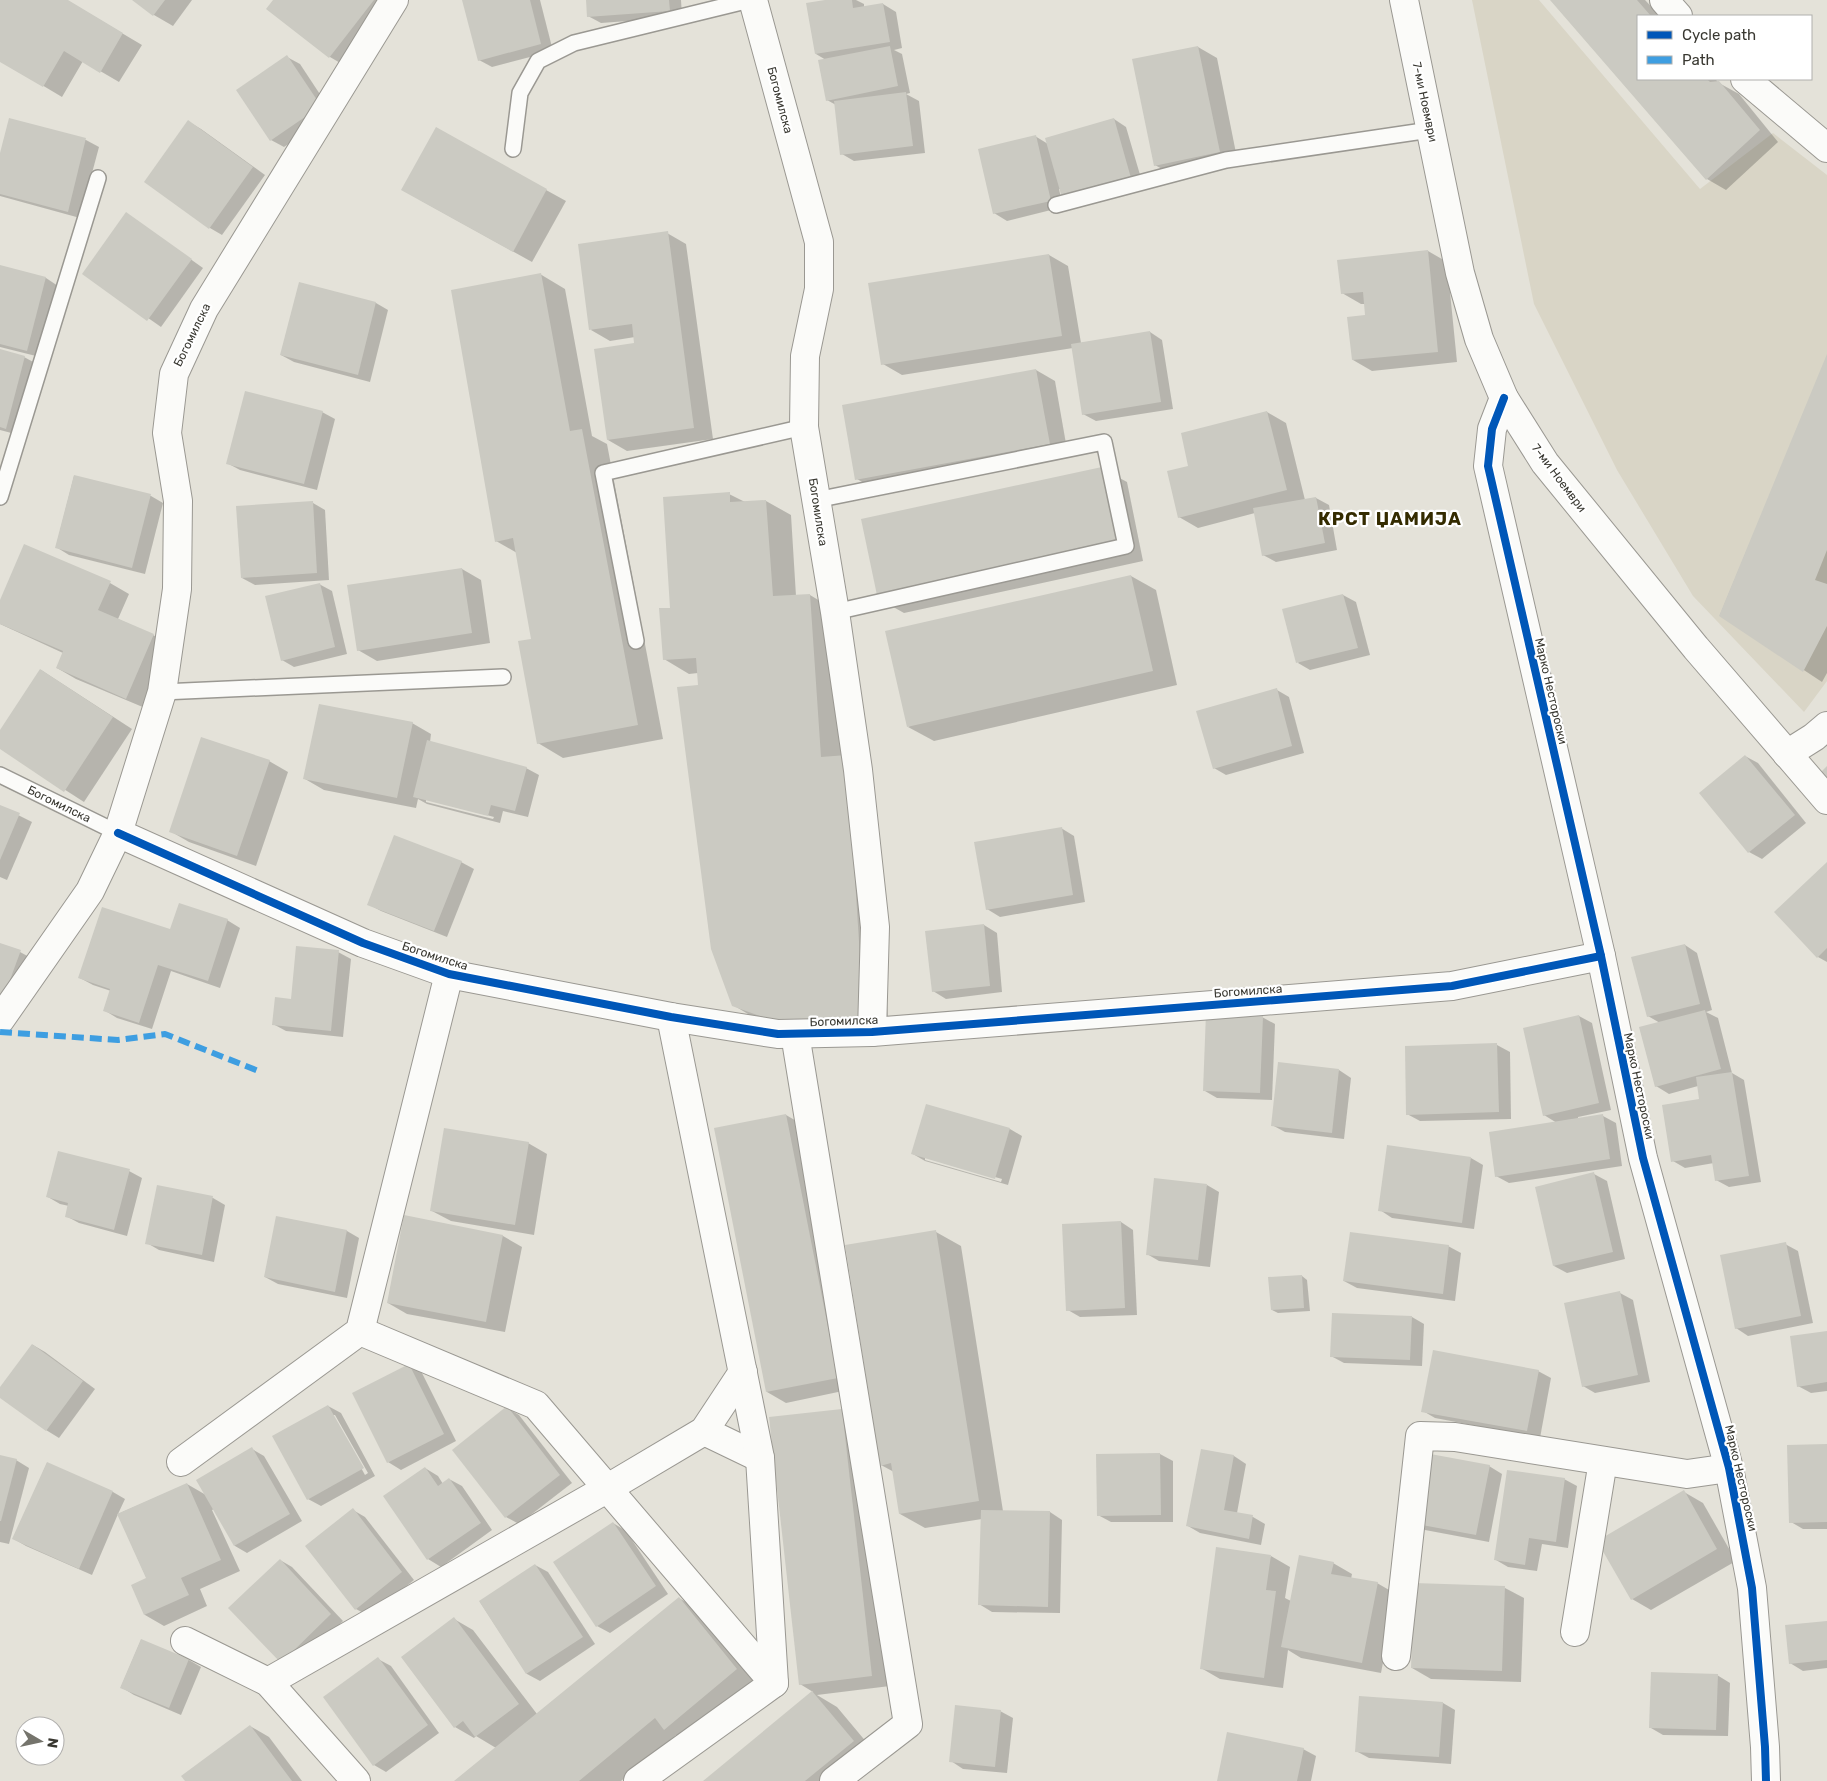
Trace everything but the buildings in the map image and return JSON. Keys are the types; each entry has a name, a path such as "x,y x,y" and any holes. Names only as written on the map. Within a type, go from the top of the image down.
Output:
{"street":[{"name":"Богомилска","path":"0,1020 90,891 118,833 162,692 177,589 178,501 168,433 174,374 204,309 394,0"},
{"name":"Богомилска","path":"752,0 819,242 818,289 805,356 804,428 835,612 858,770 875,927 872,1032"},
{"name":"7-ми Ноември","path":"1404,0 1460,273 1479,339 1504,398 1545,464 1696,648 1827,800"},
{"path":"1664,0 1677,15"},
{"path":"1745,80 1827,148"},
{"name":"Марко Нестороски","path":"1504,398 1492,429 1488,466 1601,956 1643,1158 1729,1468 1752,1588 1766,1781"},
{"path":"1787,754 1814,737 1827,726"},
{"name":"Богомилска","path":"118,833 363,943 449,974 671,1017 778,1034 872,1032 1452,986 1601,956"},
{"path":"181,1462 360,1331 449,974"},
{"path":"671,1017 760,1458 774,1683"},
{"path":"795,1034 908,1724 834,1781"},
{"path":"360,1331 536,1405 774,1683"},
{"path":"268,1682 608,1488 704,1431 743,1372"},
{"path":"704,1431 760,1458"},
{"path":"1396,1656 1420,1436 1454,1437 1687,1474 1729,1468"},
{"path":"1575,1632 1602,1461"},
{"path":"185,1641 268,1682 356,1781"},
{"path":"638,1781 774,1683"}],"lane":[{"path":"513,149 520,93 538,61 574,43 752,0"},
{"path":"1056,205 1226,160 1430,130"},
{"path":"0,497 98,178"},
{"path":"636,641 603,473 804,428"},
{"path":"816,500 1104,442 1126,546 835,612"},
{"path":"162,692 503,676"},
{"name":"Богомилска","path":"0,775 118,833"}],"shaded area":[{"path":"1472,0 1539,0 1700,189 1773,133 1827,175 1827,681 1804,712 1693,596 1617,470 1534,304"}],"marked path":[{"path":"0,1032 118,1040 165,1034 261,1072"}],"cycle path":[{"path":"1504,398 1492,429 1488,466 1601,956 1643,1158 1729,1468 1752,1588 1766,1781"},
{"path":"118,833 363,943 449,974 671,1017 778,1034 872,1032 1452,986 1601,956"}],"district":[{"name":"КРСТ ЏАМИЈА","path":"1390,519"}]}
